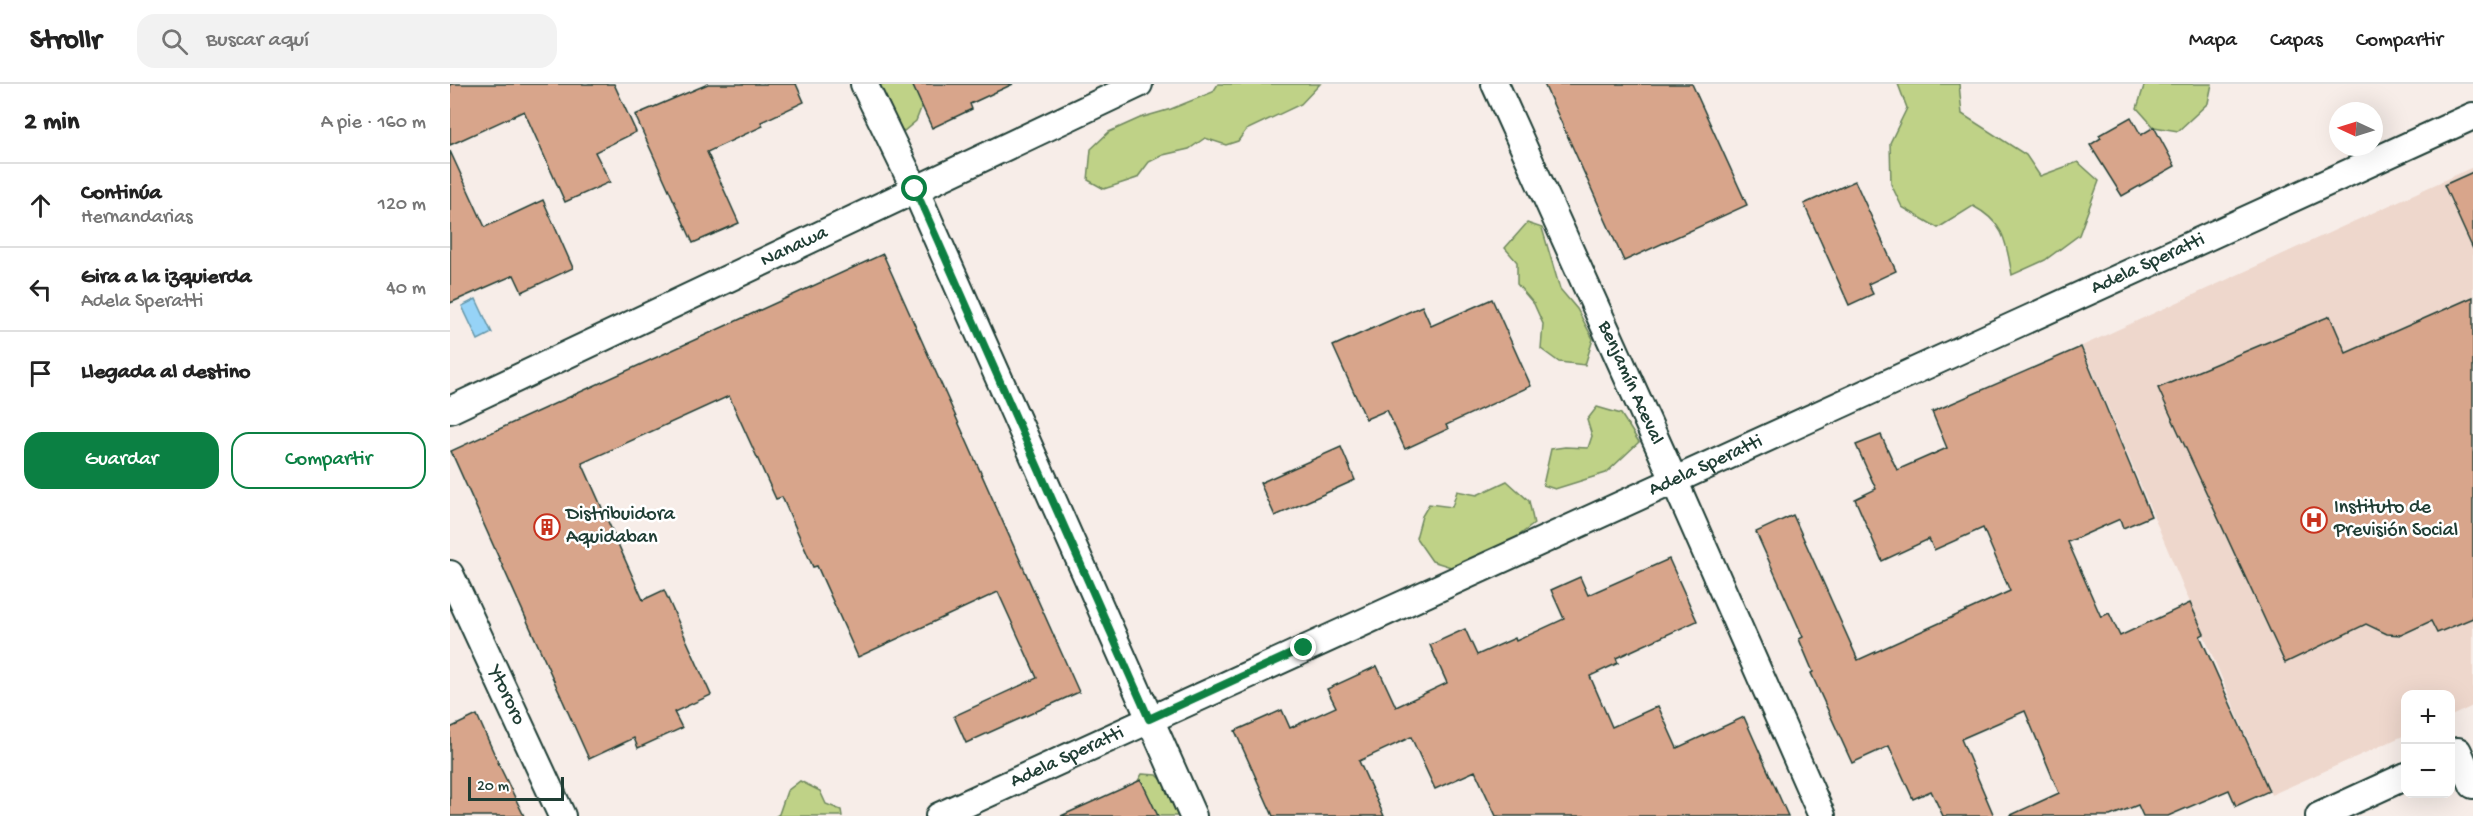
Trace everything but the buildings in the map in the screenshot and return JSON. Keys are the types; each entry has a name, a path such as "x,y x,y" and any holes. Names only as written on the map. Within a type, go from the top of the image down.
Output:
{"street":[{"path":"864,84 915,189 1193,816"},
{"name":"Nanawa","path":"450,410 1139,84"},
{"name":"Benjamín Aceval","path":"1495,84 1674,480 1821,816"},
{"name":"Adela Speratti","path":"939,816 2473,116"},
{"name":"Ytororo","path":"450,574 562,816"},
{"path":"2461,750 2473,784"},
{"path":"2319,816 2401,778"}],"shaded area":[{"name":"Instituto de Previsión Social","path":"2473,167 2473,706 2455,714 2455,690 2401,690 2401,737 2271,795 2082,346"}],"green space":[{"path":"880,84 912,84 923,103 916,121 904,131 892,124"},
{"path":"1218,84 1320,84 1301,104 1246,130 1238,141 1226,145 1205,138 1189,149 1163,155 1149,162 1137,178 1104,189 1088,180 1091,149 1109,132 1140,118 1171,109 1213,92"},
{"path":"1898,84 1959,84 1962,114 2026,155 2040,176 2078,162 2099,181 2079,235 2045,260 2012,275 2002,234 1984,212 1973,206 1938,228 1902,207 1891,184 1890,143 1907,108"},
{"path":"2149,84 2212,84 2208,103 2178,131 2154,127 2137,108 2144,86"},
{"path":"1527,223 1542,228 1560,289 1577,309 1593,339 1585,365 1559,362 1541,349 1543,324 1534,304 1517,284 1517,262 1505,248"},
{"path":"1597,407 1621,414 1639,442 1606,473 1555,489 1543,485 1551,449 1588,448 1592,436 1587,420"},
{"path":"1507,481 1529,501 1534,524 1496,553 1451,567 1432,561 1416,538 1422,516 1429,504 1452,507 1457,491 1477,495"},
{"path":"1142,774 1157,775 1173,791 1186,816 1138,816 1135,786"},
{"path":"800,781 820,791 826,804 841,810 842,816 776,816 779,814 787,791"}],"water":[{"path":"476,299 492,333 478,340 462,306"}],"place":[{"name":"Instituto de Previsión Social","path":"2314,520"},
{"name":"Distribuidora Aquidaban","path":"547,527"}],"route":[{"path":"915,189 1149,719 1304,648"}]}
